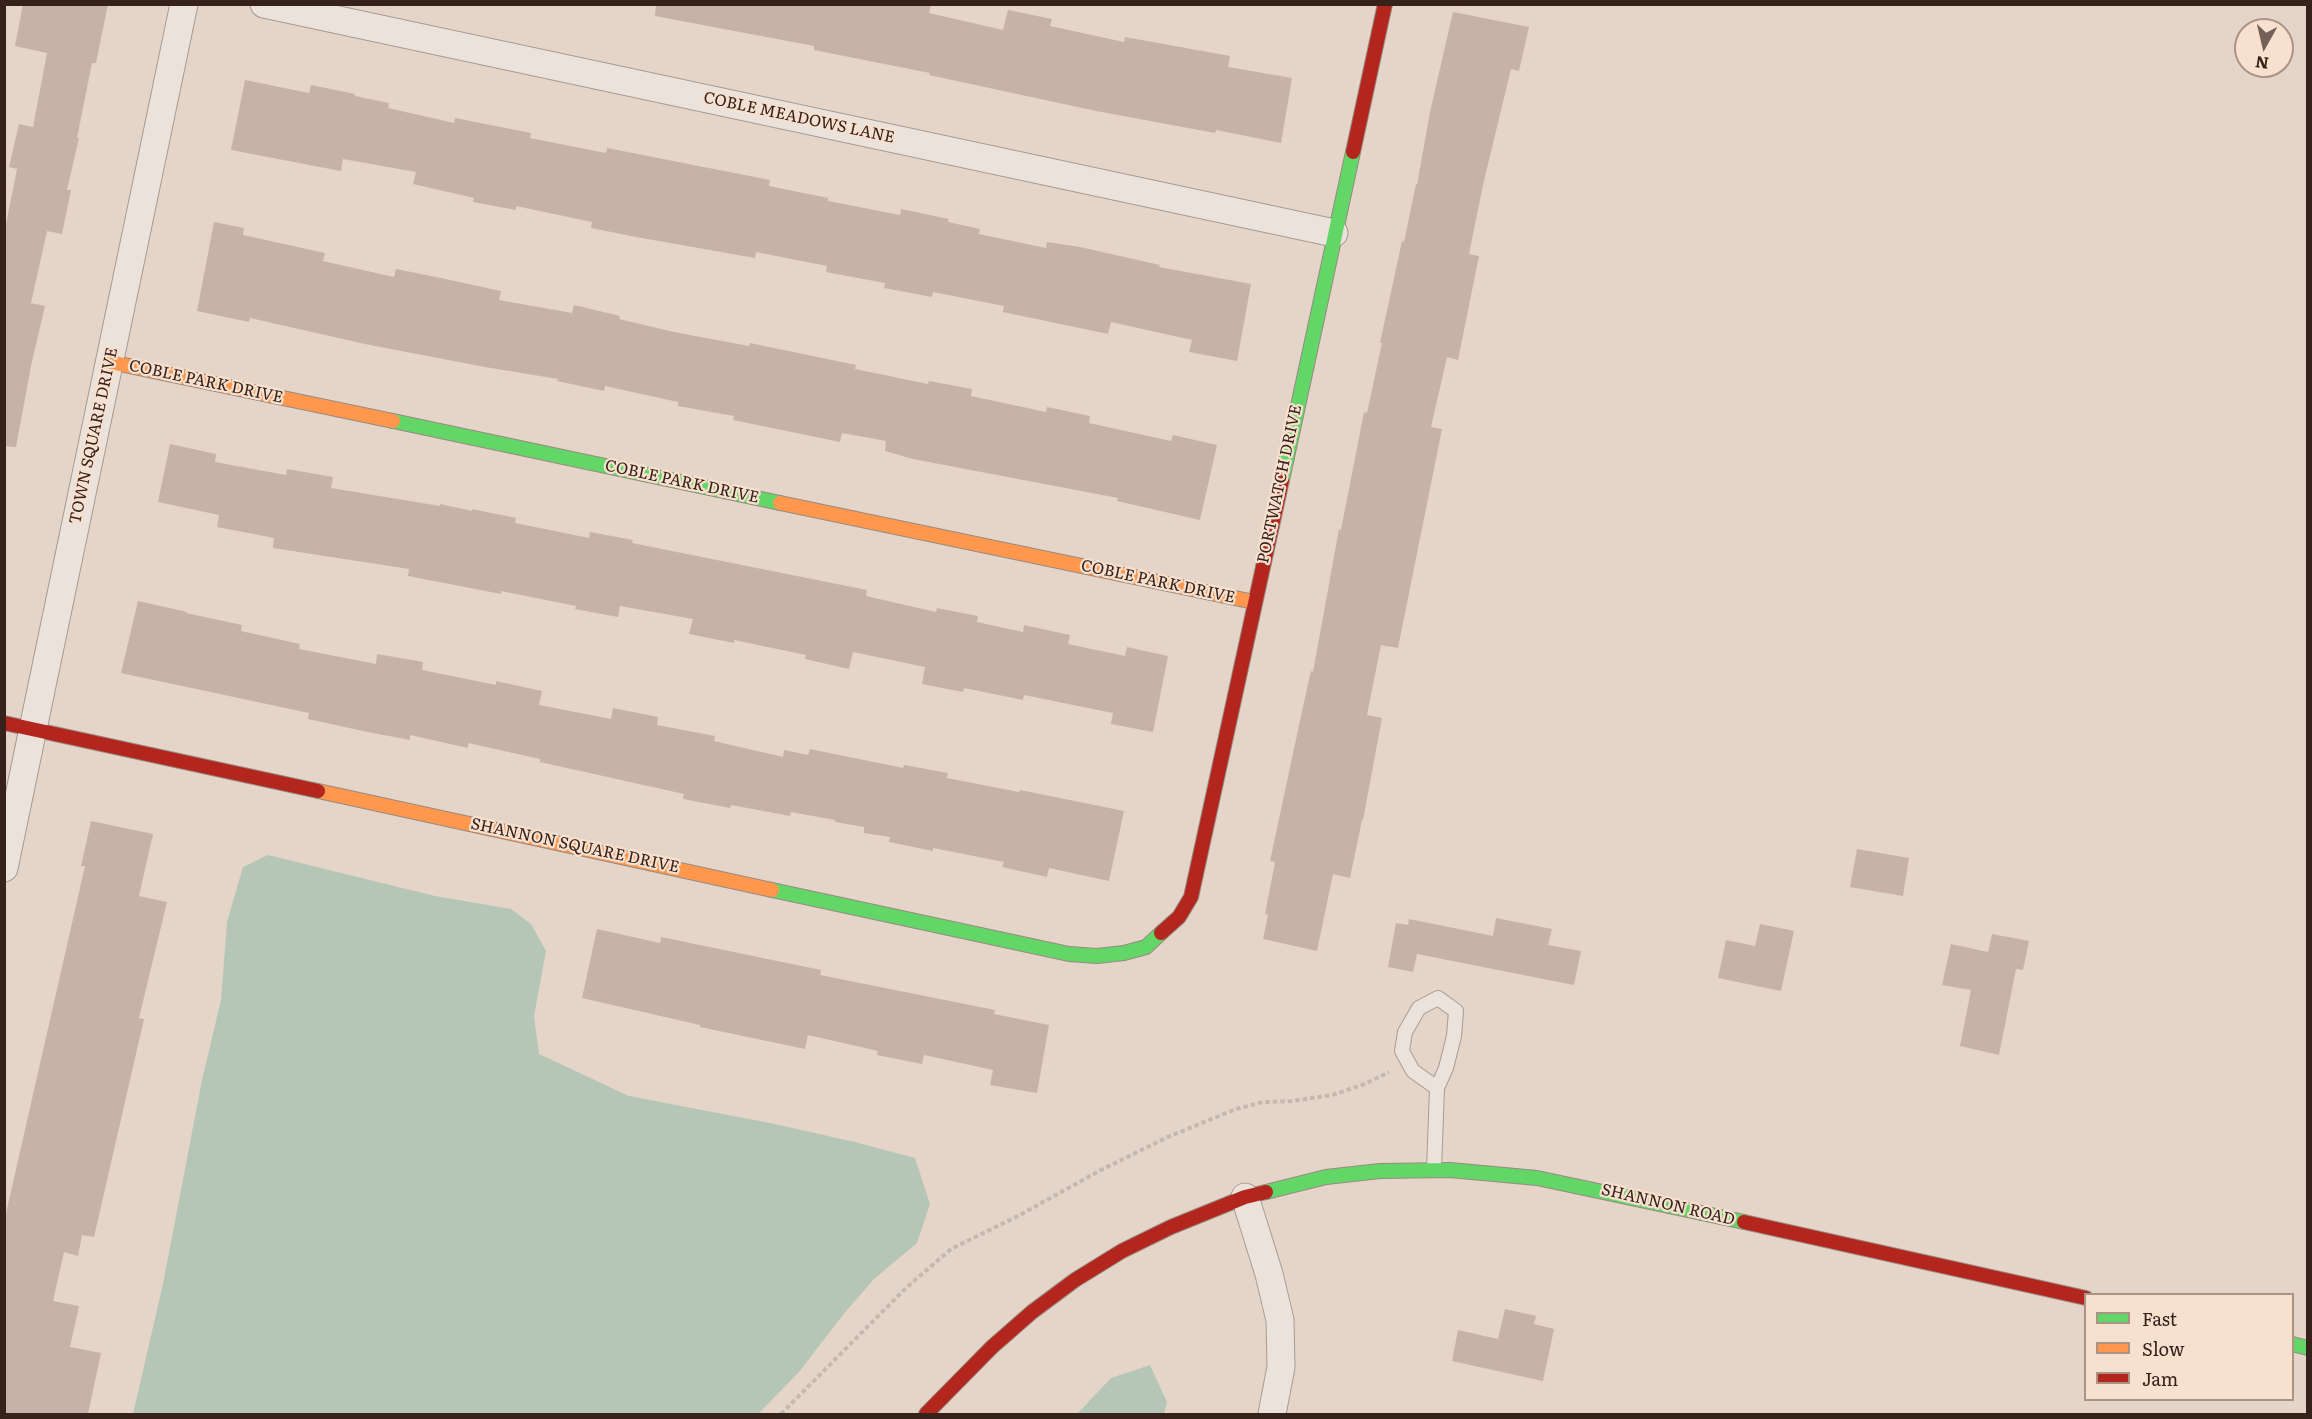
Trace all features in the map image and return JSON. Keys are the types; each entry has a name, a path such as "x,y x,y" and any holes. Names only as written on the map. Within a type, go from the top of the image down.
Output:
{"street":[{"name":"TOWN SQUARE DRIVE","path":"4,868 184,4"},
{"name":"COBLE MEADOWS LANE","path":"264,4 1334,233"},
{"name":"PORTWATCH DRIVE","path":"1146,946 1179,917 1191,897 1385,4"},
{"name":"COBLE PARK DRIVE","path":"110,362 1254,602"},
{"name":"SHANNON SQUARE DRIVE","path":"4,723 1069,954 1097,956 1124,953 1146,946"},
{"name":"SHANNON ROAD","path":"926,1414 992,1347 1032,1312 1075,1280 1122,1251 1171,1227 1245,1197 1326,1177 1380,1171 1434,1170 1516,1175 1592,1188 2084,1298"},
{"path":"1245,1197 1269,1274 1280,1320 1281,1368 1272,1414"}],"lane":[{"path":"1434,1170 1437,1088 1446,1068 1454,1036 1456,1011 1438,999 1419,1008 1405,1032 1402,1051 1413,1071 1437,1088"}],"path":[{"path":"781,1414 906,1288 951,1249 1168,1137 1236,1109 1263,1102 1292,1101 1332,1095 1365,1084 1408,1063"}],"shaded area":[{"path":"268,855 435,896 511,909 531,924 546,951 534,1016 539,1054 629,1096 770,1123 915,1158 930,1204 917,1243 874,1279 799,1372 758,1414 133,1414 163,1284 202,1080 221,1000 227,922 243,867"},
{"path":"1150,1365 1167,1402 1164,1414 1077,1414 1111,1378"}],"building":[{"path":"23,4 108,4 96,63 92,63 77,138 79,138 67,190 71,190 62,234 47,231 31,303 45,306 16,447 4,446 4,234 17,169 9,167 19,124 33,127 47,53 15,46"},
{"path":"656,4 931,4 929,13 1003,30 1008,10 1052,19 1050,26 1124,42 1125,37 1230,56 1228,67 1292,78 1281,143 1096,111 929,75 930,73 814,50 814,46 655,16"},
{"path":"1453,12 1529,27 1519,71 1511,69 1483,185 1469,254 1479,256 1458,360 1447,357 1431,427 1442,429 1398,648 1381,645 1367,715 1382,718 1350,878 1333,874 1317,951 1263,939 1268,915 1265,914 1275,862 1270,861 1311,671 1313,672 1339,529 1341,530 1364,412 1367,413 1382,343 1380,343 1402,241 1404,242 1417,185 1430,112"},
{"path":"245,80 309,93 311,85 389,103 388,108 454,123 455,118 531,133 530,138 606,153 607,148 770,180 769,186 828,198 828,201 900,215 901,209 949,219 948,222 980,229 979,234 1046,248 1047,242 1080,247 1160,265 1159,267 1251,284 1237,361 1189,352 1192,340 1111,322 1108,334 1003,312 1004,306 933,292 932,297 884,288 885,283 826,272 827,266 756,252 755,258 636,237 591,228 592,222 516,206 516,210 473,202 474,198 413,184 416,172 343,159 341,171 231,150"},
{"path":"214,222 244,228 243,235 325,253 323,261 394,277 396,269 441,278 501,291 499,300 572,313 574,305 674,332 749,346 750,343 856,365 855,369 928,384 929,381 972,389 971,396 1046,412 1047,407 1090,416 1089,423 1171,441 1173,435 1217,445 1200,520 1117,501 1118,498 913,459 885,451 886,441 842,433 840,442 733,420 734,416 678,406 678,402 605,386 604,391 557,381 558,379 365,344 250,318 249,322 197,311"},
{"path":"170,444 216,454 215,462 286,475 287,469 333,477 331,488 472,511 472,509 516,518 515,523 589,538 590,532 633,540 632,543 867,590 866,596 936,612 937,608 978,616 977,622 1023,632 1024,625 1070,635 1068,644 1125,656 1127,647 1168,656 1153,732 1111,724 1113,713 1024,695 1023,700 964,688 963,692 922,684 925,667 853,652 849,669 805,659 806,655 734,640 734,643 689,634 693,619 620,606 618,617 501,591 501,594 408,576 409,569 273,548 274,538 217,527 219,515 158,502"},
{"path":"138,601 242,625 241,631 300,644 299,649 376,664 377,654 423,662 422,670 496,685 496,681 542,691 539,705 611,719 613,708 658,717 657,725 715,736 714,741 783,757 784,750 808,755 810,749 903,768 904,765 948,773 947,778 1124,811 1109,881 1049,868 1047,877 1002,867 1004,862 889,842 890,837 864,833 864,827 835,822 835,820 791,812 790,816 731,805 730,808 683,799 684,794 540,762 540,759 468,743 468,748 410,735 410,740 363,731 308,719 309,713 121,673"},
{"path":"91,821 153,834 139,896 167,902 139,1018 144,1019 94,1237 82,1235 78,1256 64,1252 53,1301 79,1306 70,1347 101,1353 88,1414 4,1414 4,1222 85,866 81,866"},
{"path":"1857,849 1909,858 1903,896 1850,887"},
{"path":"1496,918 1552,929 1548,945 1581,951 1574,985 1417,954 1413,972 1388,967 1396,923 1408,925 1409,919 1493,936"},
{"path":"1760,924 1794,931 1781,991 1718,978 1726,940 1755,946"},
{"path":"597,929 660,943 661,937 821,970 820,975 995,1010 994,1014 1049,1025 1037,1093 990,1085 993,1070 924,1055 922,1064 877,1055 878,1051 808,1035 805,1049 700,1027 700,1025 582,998"},
{"path":"1992,934 2029,941 2023,970 2016,969 1999,1055 1960,1046 1971,990 1942,985 1951,944 1988,952"},
{"path":"1505,1309 1536,1316 1534,1324 1554,1329 1543,1381 1452,1361 1458,1330 1498,1339"}],"traffic: fast":[{"path":"1282,480 1353,152"},
{"path":"393,421 780,503"},
{"path":"772,890 1069,954 1097,956 1124,953 1146,947 1161,933"},
{"path":"1266,1192 1326,1177 1380,1171 1450,1170 1537,1178 1744,1222"},
{"path":"2294,1344 2308,1348"}],"traffic: slow":[{"path":"110,362 393,421"},
{"path":"780,503 1254,602"},
{"path":"318,791 772,890"}],"traffic: jam":[{"path":"1353,152 1385,4"},
{"path":"1161,933 1179,917 1191,897 1282,480"},
{"path":"4,723 318,791"},
{"path":"926,1414 992,1347 1032,1312 1075,1280 1122,1251 1171,1227 1245,1197 1266,1192"},
{"path":"1744,1222 2084,1298"}]}
